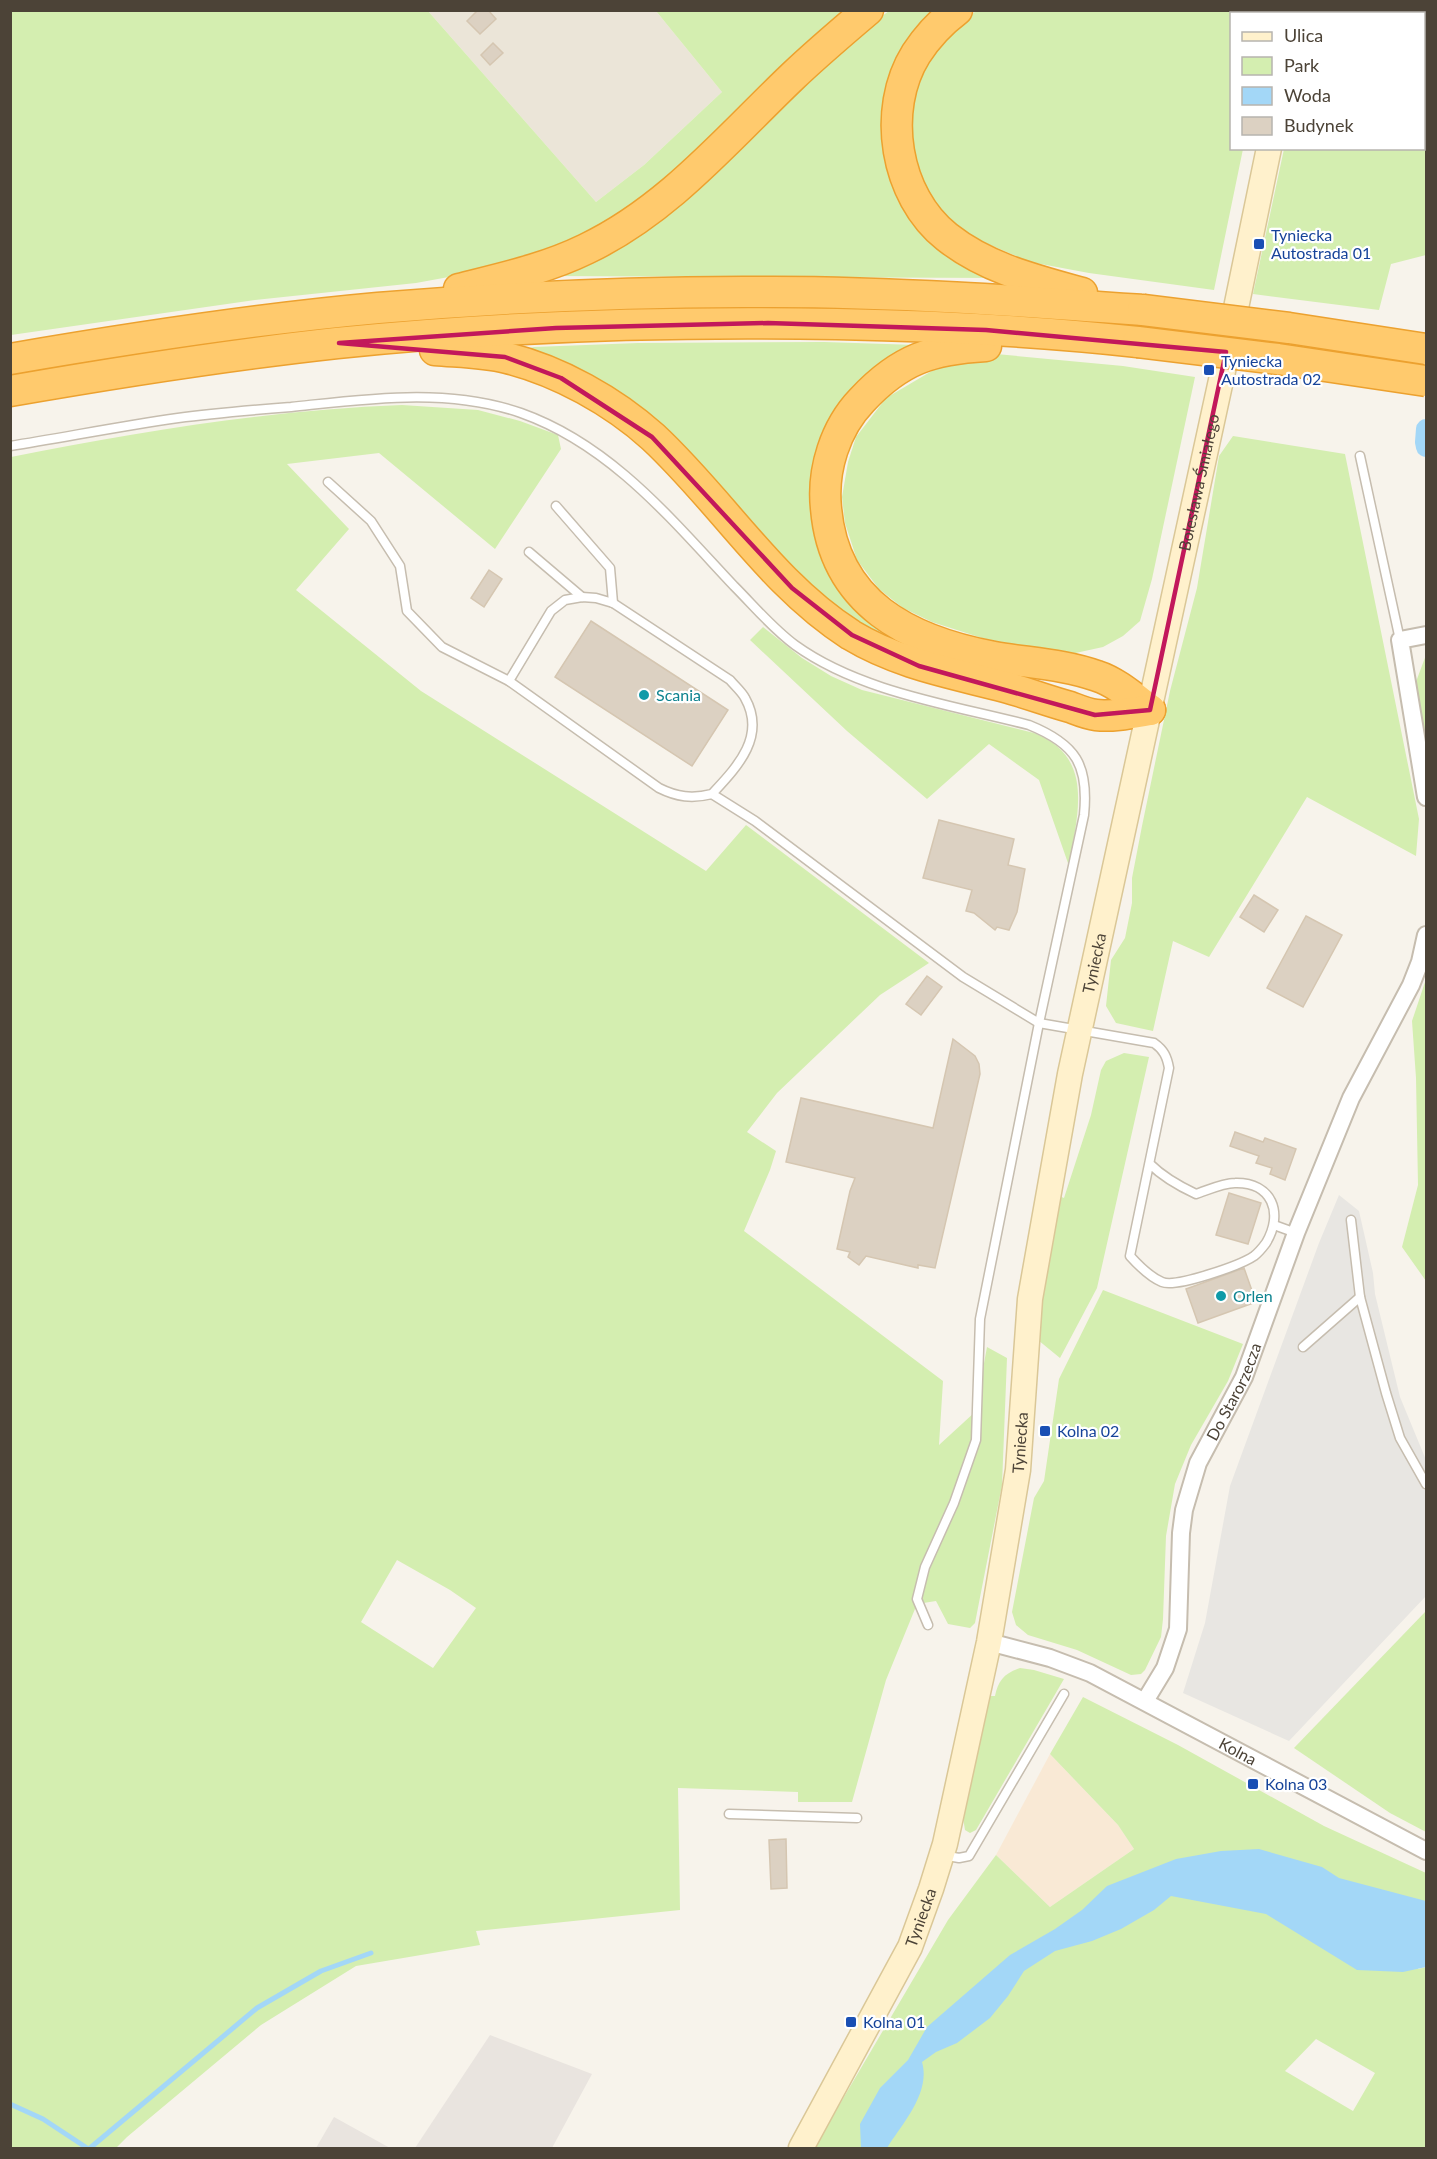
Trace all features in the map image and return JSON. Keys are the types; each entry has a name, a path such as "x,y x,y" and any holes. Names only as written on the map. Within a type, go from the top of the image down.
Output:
{"highway":[{"path":"378,308 534,270 585,249 613,234 655,206 692,177 793,76 868,10"},
{"path":"957,10 942,22 916,54 899,102 898,151 905,179 921,209 945,236 971,254 1006,270 1143,310"},
{"path":"10,359 177,332 378,308 583,295 772,292 985,298 1143,310 1289,328 1426,349"},
{"path":"10,391 136,369 339,343 556,328 757,323 905,326 1128,341 1278,358 1426,381"},
{"path":"1128,341 953,348 928,353 906,364 869,392 856,406 842,426 831,454 824,490 827,520 837,556 856,590 876,610 903,628 939,644 1100,676 1150,710"},
{"path":"339,343 505,357 537,367 561,378 626,416 652,437 792,588 852,635 919,666 1005,687 1095,715 1123,715 1150,710"}],"street":[{"name":"Bolesława Śmiałego","path":"1150,710 1269,150"},
{"path":"1426,634 1400,640 1426,796"},
{"name":"Tyniecka","path":"801,2148 910,1947 942,1855 989,1642 1018,1470 1030,1299 1036,1257 1079,1030 1150,710"},
{"name":"Do Starorzecza","path":"1145,1701 1165,1668 1178,1629 1181,1533 1189,1487 1198,1463 1244,1377 1296,1233 1351,1098 1411,985 1420,962 1426,934"},
{"path":"989,1642 1071,1665 1145,1701"},
{"name":"Kolna","path":"1145,1701 1426,1851"}],"lane":[{"path":"10,446 178,418 401,396 463,401 519,412 572,437 597,452 620,470 658,506 772,625 813,658 834,670 881,687 1029,724 1048,732 1063,742 1074,755 1083,772 1086,794 1084,815 1039,1023 980,1319 976,1440 954,1503 925,1567 917,1599 928,1625"},
{"path":"1360,456 1400,640"},
{"path":"328,482 371,521 400,566 407,611 442,647 509,681 659,788 684,797 697,798 712,794 740,763 750,740 752,716 745,698 730,680 613,603 596,598 582,597 566,600 551,610 509,681"},
{"path":"556,506 610,568 613,603"},
{"path":"530,552 582,597"},
{"path":"712,794 755,821 963,977 1039,1023 1154,1043 1165,1053 1169,1068 1130,1256 1144,1270 1164,1283 1186,1281 1253,1257 1265,1244 1275,1225 1275,1207 1270,1197 1258,1187 1248,1183 1232,1182 1196,1194 1179,1186 1150,1164"},
{"path":"1351,1220 1360,1297 1400,1438 1426,1484"},
{"path":"1275,1225 1296,1233"},
{"path":"1303,1347 1360,1297"},
{"path":"942,1855 959,1858 969,1856 1064,1694"},
{"path":"729,1814 856,1818"}],"highlighted area":[{"path":"768,323 986,330 1226,352 1150,710 1095,715 919,666 852,635 792,588 652,437 561,378 505,357 339,343 556,328"}],"shaded area":[{"path":"428,11 656,11 722,92 644,165 596,202"},
{"path":"1339,1195 1359,1211 1373,1273 1375,1294 1400,1397 1426,1460 1426,1596 1289,1741 1183,1693 1205,1623 1230,1486 1319,1243"},
{"path":"1050,1754 1118,1825 1134,1849 1050,1907 996,1855"},
{"path":"490,2035 592,2074 552,2148 415,2148"},
{"path":"334,2117 390,2148 316,2148"}],"green space":[{"path":"1231,10 1235,12 1230,12 1230,150 1243,150 1214,290 1089,273 1030,262 960,232 926,193 911,157 910,126 913,90 939,41 976,11"},
{"path":"10,11 428,11 596,202 644,165 722,92 656,11 852,11 667,186 594,234 530,262 416,283 255,300 11,335"},
{"path":"889,11 941,11 890,155 1000,278 548,276 799,86 868,26"},
{"path":"1426,11 1426,255 1391,264 1379,310 1253,294 1284,150 1425,150 1425,12 1324,12"},
{"path":"824,342 917,345 840,413 828,557 929,654 862,627 821,598 734,507 521,350 534,347 638,343"},
{"path":"996,354 1123,366 1195,377 1152,579 1140,621 1123,636 1103,647 1071,654 1023,647 982,638 932,622 903,608 879,589 857,560 845,523 842,497 848,462 856,437 886,398 942,365"},
{"path":"402,405 478,410 520,421 558,435 561,449 495,549 379,453 287,464 349,529 296,590 421,691 706,871 746,825 929,963 880,995 777,1093 747,1132 776,1151 744,1231 943,1381 939,1445 975,1412 987,1347 1007,1358 1002,1485 975,1623 970,1628 948,1624 936,1601 917,1604 886,1680 852,1802 798,1802 798,1792 678,1788 680,1910 476,1931 480,1945 356,1966 261,2025 116,2148 11,2148 11,457 206,423","holes":["397,1560 450,1590 476,1608 433,1668 361,1622"]},
{"path":"1233,436 1345,454 1419,819 1416,856 1307,797 1209,957 1173,941 1153,1031 1116,1023 1106,1006 1111,960 1125,938 1132,903 1132,878 1142,826 1170,691 1197,588 1219,456"},
{"path":"763,627 802,658 831,676 862,690 1034,733 1054,744 1067,757 1078,789 1076,827 1069,866 1039,780 989,744 927,799 847,731 750,640"},
{"path":"1426,655 1426,758 1414,687"},
{"path":"1426,979 1426,1281 1402,1247 1418,1185 1416,1078 1412,1021"},
{"path":"1124,1053 1149,1057 1097,1288 1060,1358 1038,1340 1040,1308 1059,1196 1064,1198 1091,1115 1101,1070 1106,1061"},
{"path":"1103,1290 1243,1344 1228,1381 1191,1445 1175,1484 1166,1536 1161,1637 1145,1670 1141,1674 1131,1675 1077,1650 1028,1635 1016,1625 1012,1612 1034,1498 1044,1481 1059,1379"},
{"path":"1426,1611 1426,1832 1390,1813 1294,1748"},
{"path":"1020,1668 1064,1679 976,1830 970,1833 965,1830 963,1818 989,1696 995,1696 1000,1682 1006,1675"},
{"path":"1083,1697 1178,1745 1324,1826 1426,1873 1426,1902 1418,1969 1426,1967 1426,2148 814,2148 948,1920 996,1855 1050,1907 1134,1849 1118,1825 1050,1754","holes":["1316,2039 1375,2073 1353,2111 1285,2071"]}],"water":[{"path":"1259,1849 1322,1867 1339,1878 1426,1901 1426,1967 1403,1972 1357,1970 1266,1914 1171,1896 1154,1910 1121,1929 1092,1941 1055,1951 1024,1971 990,2018 957,2043 936,2052 922,2062 924,2074 919,2097 887,2148 861,2148 860,2124 880,2088 908,2060 927,2027 1010,1955 1055,1929 1082,1910 1107,1886 1176,1859 1221,1851"}],"building":[{"path":"478,10 488,10 496,19 480,34 467,21"},
{"path":"493,43 503,53 490,65 481,55"},
{"path":"489,570 502,579 484,607 471,598"},
{"name":"Scania","path":"591,621 728,710 692,766 555,677"},
{"path":"939,820 1014,839 1008,865 1025,869 1017,912 1009,930 997,927 995,930 974,913 966,911 972,890 923,878"},
{"path":"1254,895 1278,910 1264,932 1240,917"},
{"path":"1306,916 1342,935 1303,1007 1267,988"},
{"path":"927,976 942,987 921,1015 906,1004"},
{"path":"953,1039 975,1056 980,1074 935,1268 918,1265 918,1268 866,1256 859,1265 848,1257 850,1252 837,1249 855,1178 786,1162 801,1098 933,1128"},
{"path":"1235,1132 1263,1142 1265,1138 1296,1149 1285,1180 1270,1174 1272,1168 1256,1163 1259,1156 1230,1146"},
{"path":"1229,1193 1261,1203 1248,1244 1216,1235"},
{"name":"Orlen","path":"1244,1268 1256,1302 1198,1323 1186,1289"},
{"path":"786,1839 787,1888 771,1889 769,1840"}],"waterway":[{"path":"1426,429 1426,447"},
{"path":"90,2148 257,2008 321,1971 371,1953"},
{"path":"10,2104 43,2119 87,2148"}],"place":[{"name":"Tyniecka Autostrada 01","path":"1259,244"},
{"name":"Tyniecka Autostrada 02","path":"1209,370"},
{"name":"Scania","path":"644,695"},
{"name":"Orlen","path":"1221,1296"},
{"name":"Kolna 02","path":"1045,1431"},
{"name":"Kolna 03","path":"1253,1784"},
{"name":"Kolna 01","path":"851,2022"}]}
